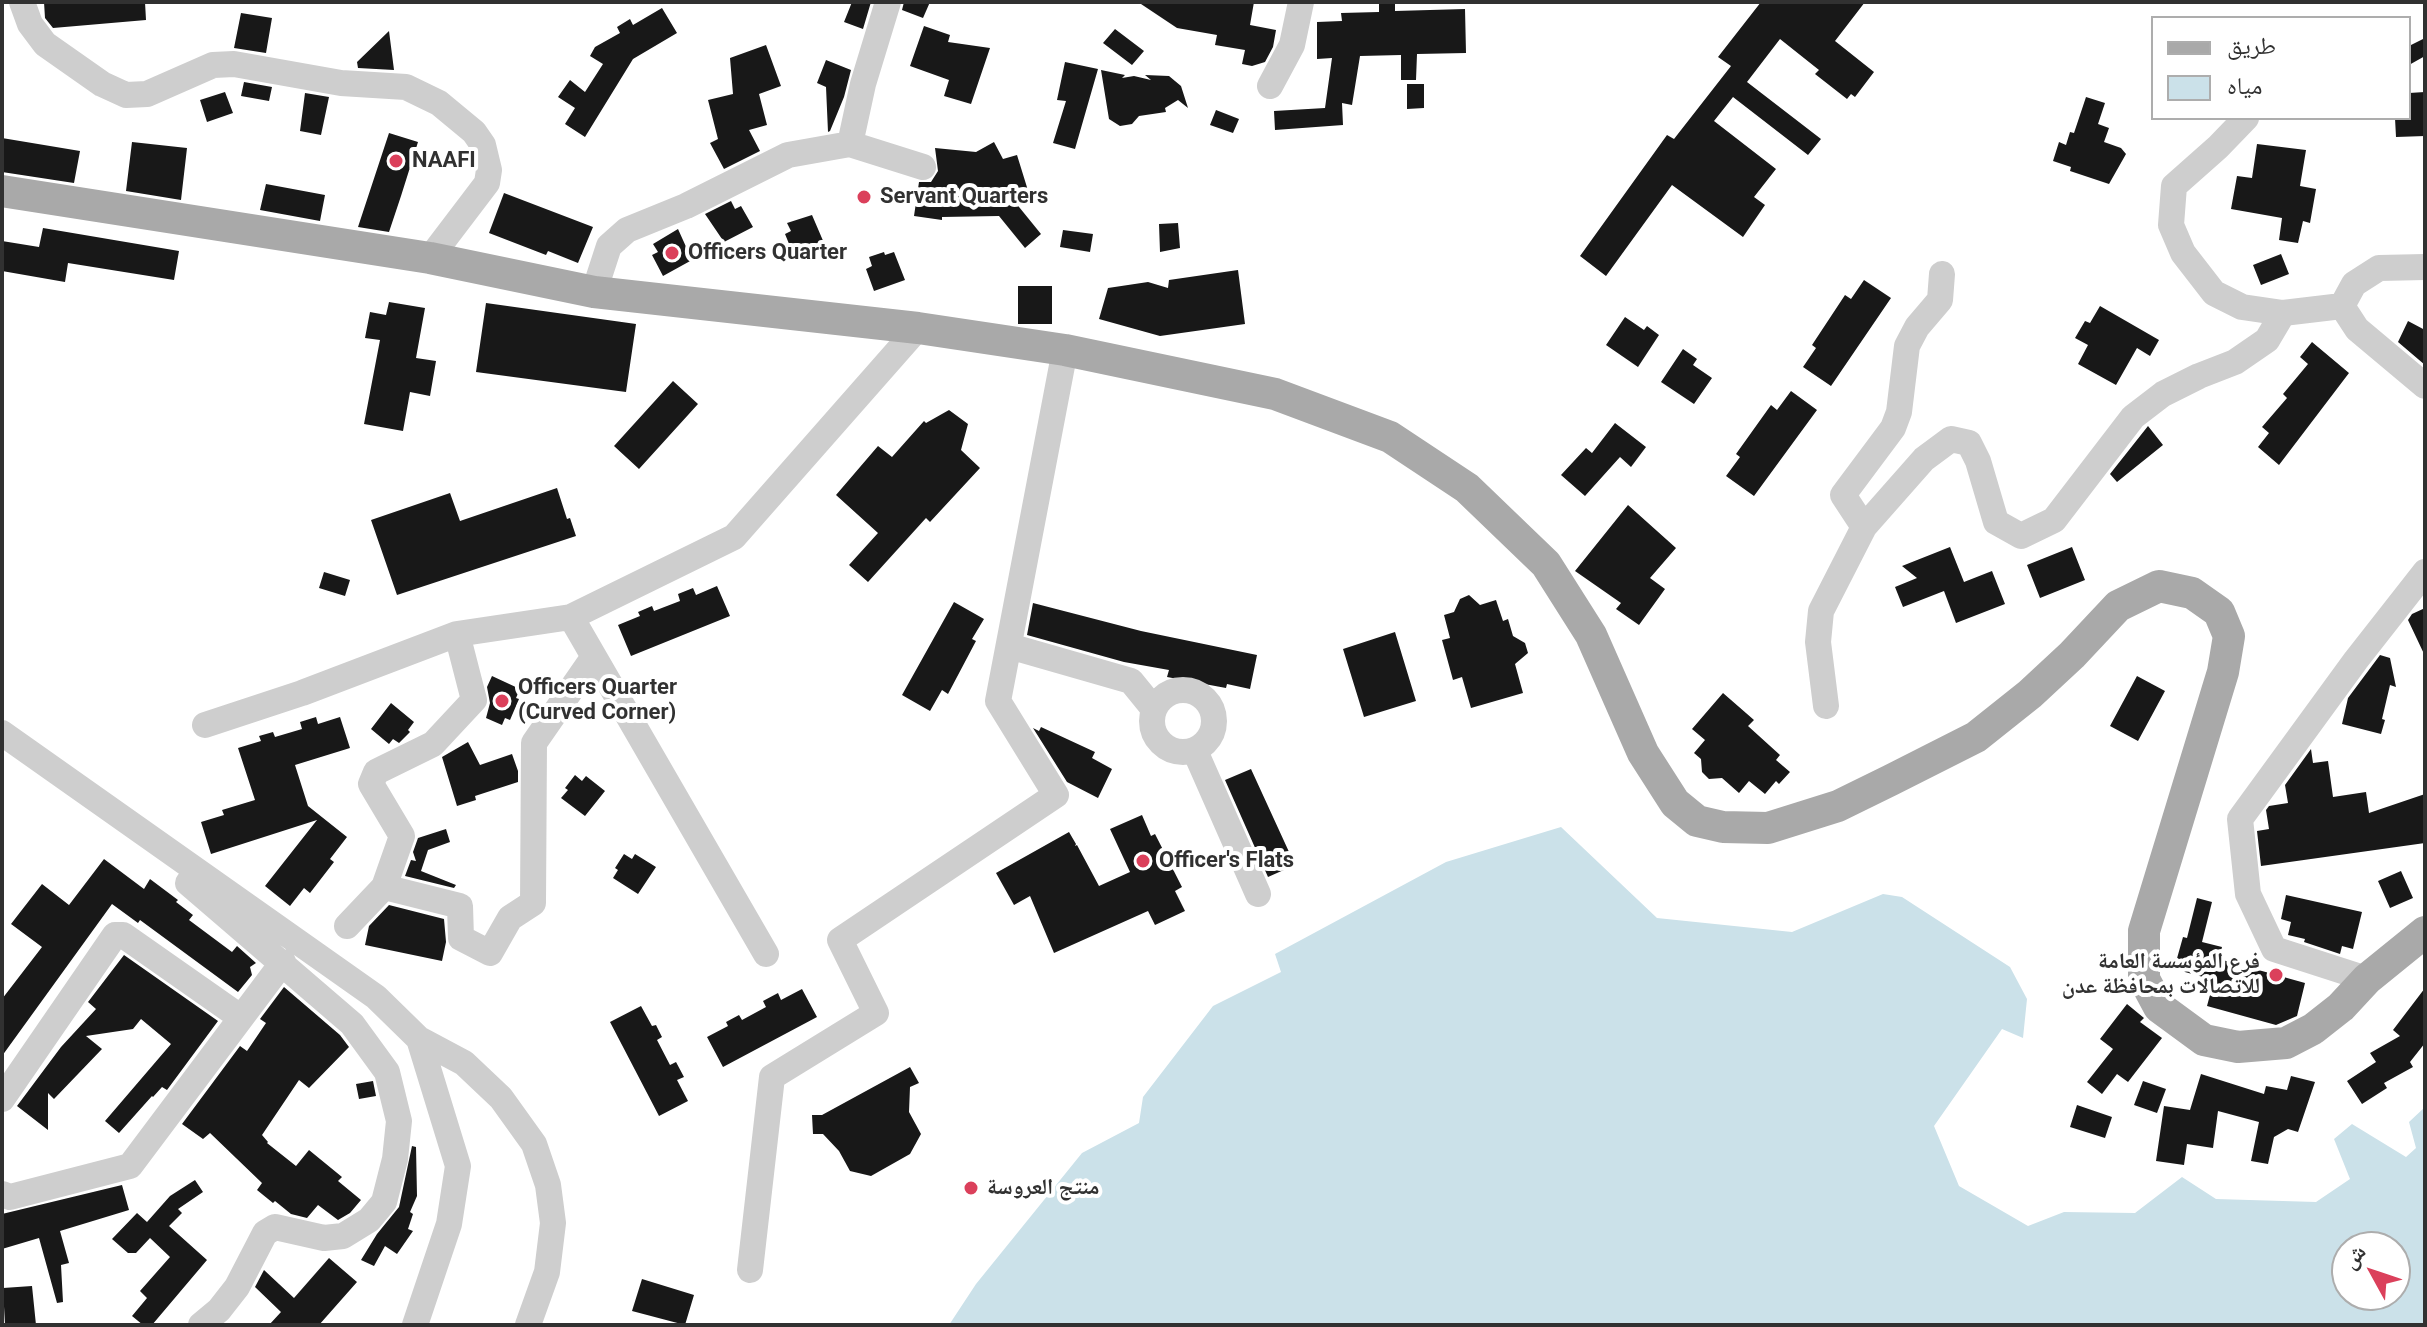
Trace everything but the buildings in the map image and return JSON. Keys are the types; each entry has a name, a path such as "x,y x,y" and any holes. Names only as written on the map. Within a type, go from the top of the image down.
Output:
{"main road":[{"path":"2,191 430,258 594,292 918,328 1065,350 1275,394 1390,437 1467,488 1546,564 1591,635 1643,753 1675,803 1697,821 1723,827 1768,828 1838,806 1891,780 1976,737 2062,665 2118,606 2159,586 2192,593 2219,612 2229,636 2223,672 2144,931 2144,979 2159,1007 2204,1040 2238,1047 2286,1043 2313,1029 2341,1007 2367,979 2425,932"}],"street":[{"path":"22,2 30,24 45,44 102,84 126,95 147,94 213,65 234,64 341,83 406,87 439,103 474,132 483,145 489,170 487,183 430,258"},
{"path":"850,144 863,84 888,2"},
{"path":"1270,86 1292,45 1301,2"},
{"path":"2244,120 2174,186 2171,225 2183,253 2214,293 2242,307 2283,313 2342,306"},
{"path":"594,292 609,246 627,230 686,206 788,155 850,144 923,167"},
{"path":"2342,306 2354,284 2379,268 2425,267"},
{"path":"1864,527 1843,495 1893,428 1899,412 1907,346 1917,327 1940,300 1942,274"},
{"path":"2342,306 2357,329 2425,386"},
{"path":"1826,706 1818,642 1821,611 1864,527 1924,459 1951,439 1969,443 1978,461 1996,522 2021,536 2054,520 2133,417 2175,388 2235,362 2267,340 2283,313"},
{"path":"205,725 302,693 457,634 571,617 734,537 918,328"},
{"path":"750,1270 772,1077 876,1013 840,940 1056,795 998,701 1065,350"},
{"path":"2367,979 2274,949 2248,894 2240,819 2356,660 2425,572"},
{"path":"571,617 766,954"},
{"path":"347,926 384,887 402,836 371,784 376,772 433,744 474,700 457,634"},
{"path":"1009,646 1131,681 1153,708 1152,733 1170,751 1195,751 1213,734 1214,709 1196,691 1171,690 1153,708"},
{"path":"384,887 460,906 461,938 490,953 510,918 533,903 534,743 593,658"},
{"path":"2,733 376,997 419,1039 464,1063 501,1098 534,1144 548,1185 553,1223 547,1272 528,1325"},
{"path":"1195,751 1258,894"},
{"path":"174,855 185,879 352,1024 387,1072 399,1121 395,1159 384,1202 369,1220 343,1236 324,1238 275,1227 265,1233 237,1287 219,1310 201,1325"},
{"path":"2,1099 115,935 123,935 240,1017"},
{"path":"2,1194 10,1197 130,1166 283,962"},
{"path":"415,1325 449,1224 458,1166 419,1039"}],"water":[{"path":"1561,827 1657,918 1792,932 1883,894 1902,897 2010,967 2027,999 2023,1038 2002,1029 1934,1126 1959,1186 2028,1226 2064,1212 2135,1213 2182,1177 2216,1199 2316,1202 2350,1179 2334,1139 2352,1124 2406,1157 2416,1148 2409,1122 2425,1107 2425,1325 949,1325 976,1284 1082,1153 1139,1123 1143,1097 1213,1006 1281,972 1275,954 1446,862"}],"place":[{"name":"NAAFI","path":"396,161"},
{"name":"Servant Quarters","path":"864,197"},
{"name":"Officers Quarter","path":"672,253"},
{"name":"Officers Quarter (Curved Corner)","path":"502,701"},
{"name":"Officer's Flats","path":"1143,861"},
{"name":"فرع المؤسسة العامة للاتصالات بمحافظة عدن","path":"2276,975"},
{"name":"منتج العروسة","path":"971,1188"}]}
